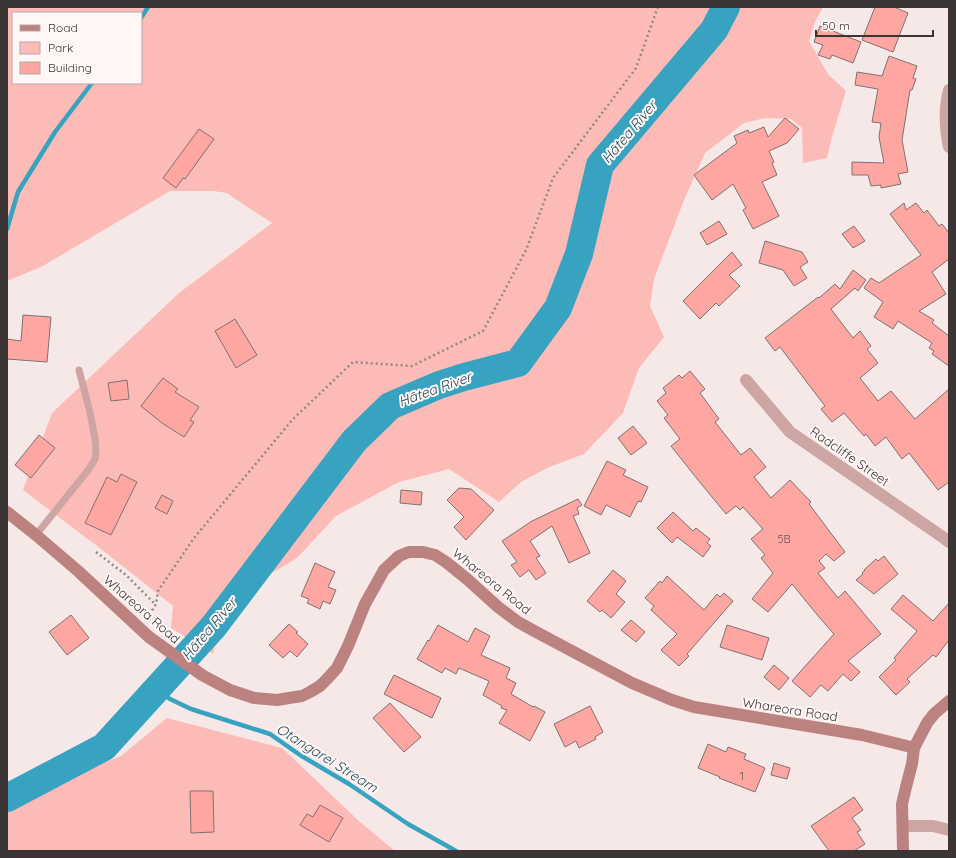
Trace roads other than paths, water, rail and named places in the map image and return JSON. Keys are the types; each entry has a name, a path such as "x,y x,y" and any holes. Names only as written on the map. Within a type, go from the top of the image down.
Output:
{"street":[{"path":"949,90 945,121 949,147"},
{"name":"Radcliffe Street","path":"746,380 790,432 949,542"},
{"name":"Whareora Road","path":"7,512 36,534 150,637 202,675 230,690 254,698 277,700 302,696 320,686 337,668 348,646 365,604 384,570 399,556 409,552 423,552 435,555 446,562 498,608 518,622 632,683 672,700 694,707 862,735 914,748"},
{"path":"903,851 902,804 912,764 914,748 927,723 934,714 949,701"},
{"path":"903,826 933,826 949,830"}],"lane":[{"path":"36,534 90,468 95,459 95,439 80,370"}],"waterway":[{"path":"142,16 148,7"},
{"name":"Hātea River","path":"7,798 104,747 214,626 354,441 390,406 439,385 518,363 558,308 579,254 600,165 714,30 726,7"},
{"path":"7,229 18,192 55,132 91,84"},
{"name":"Otangarei Stream","path":"157,689 170,699 191,709 270,734 300,755 349,784 408,824 456,851"}]}
